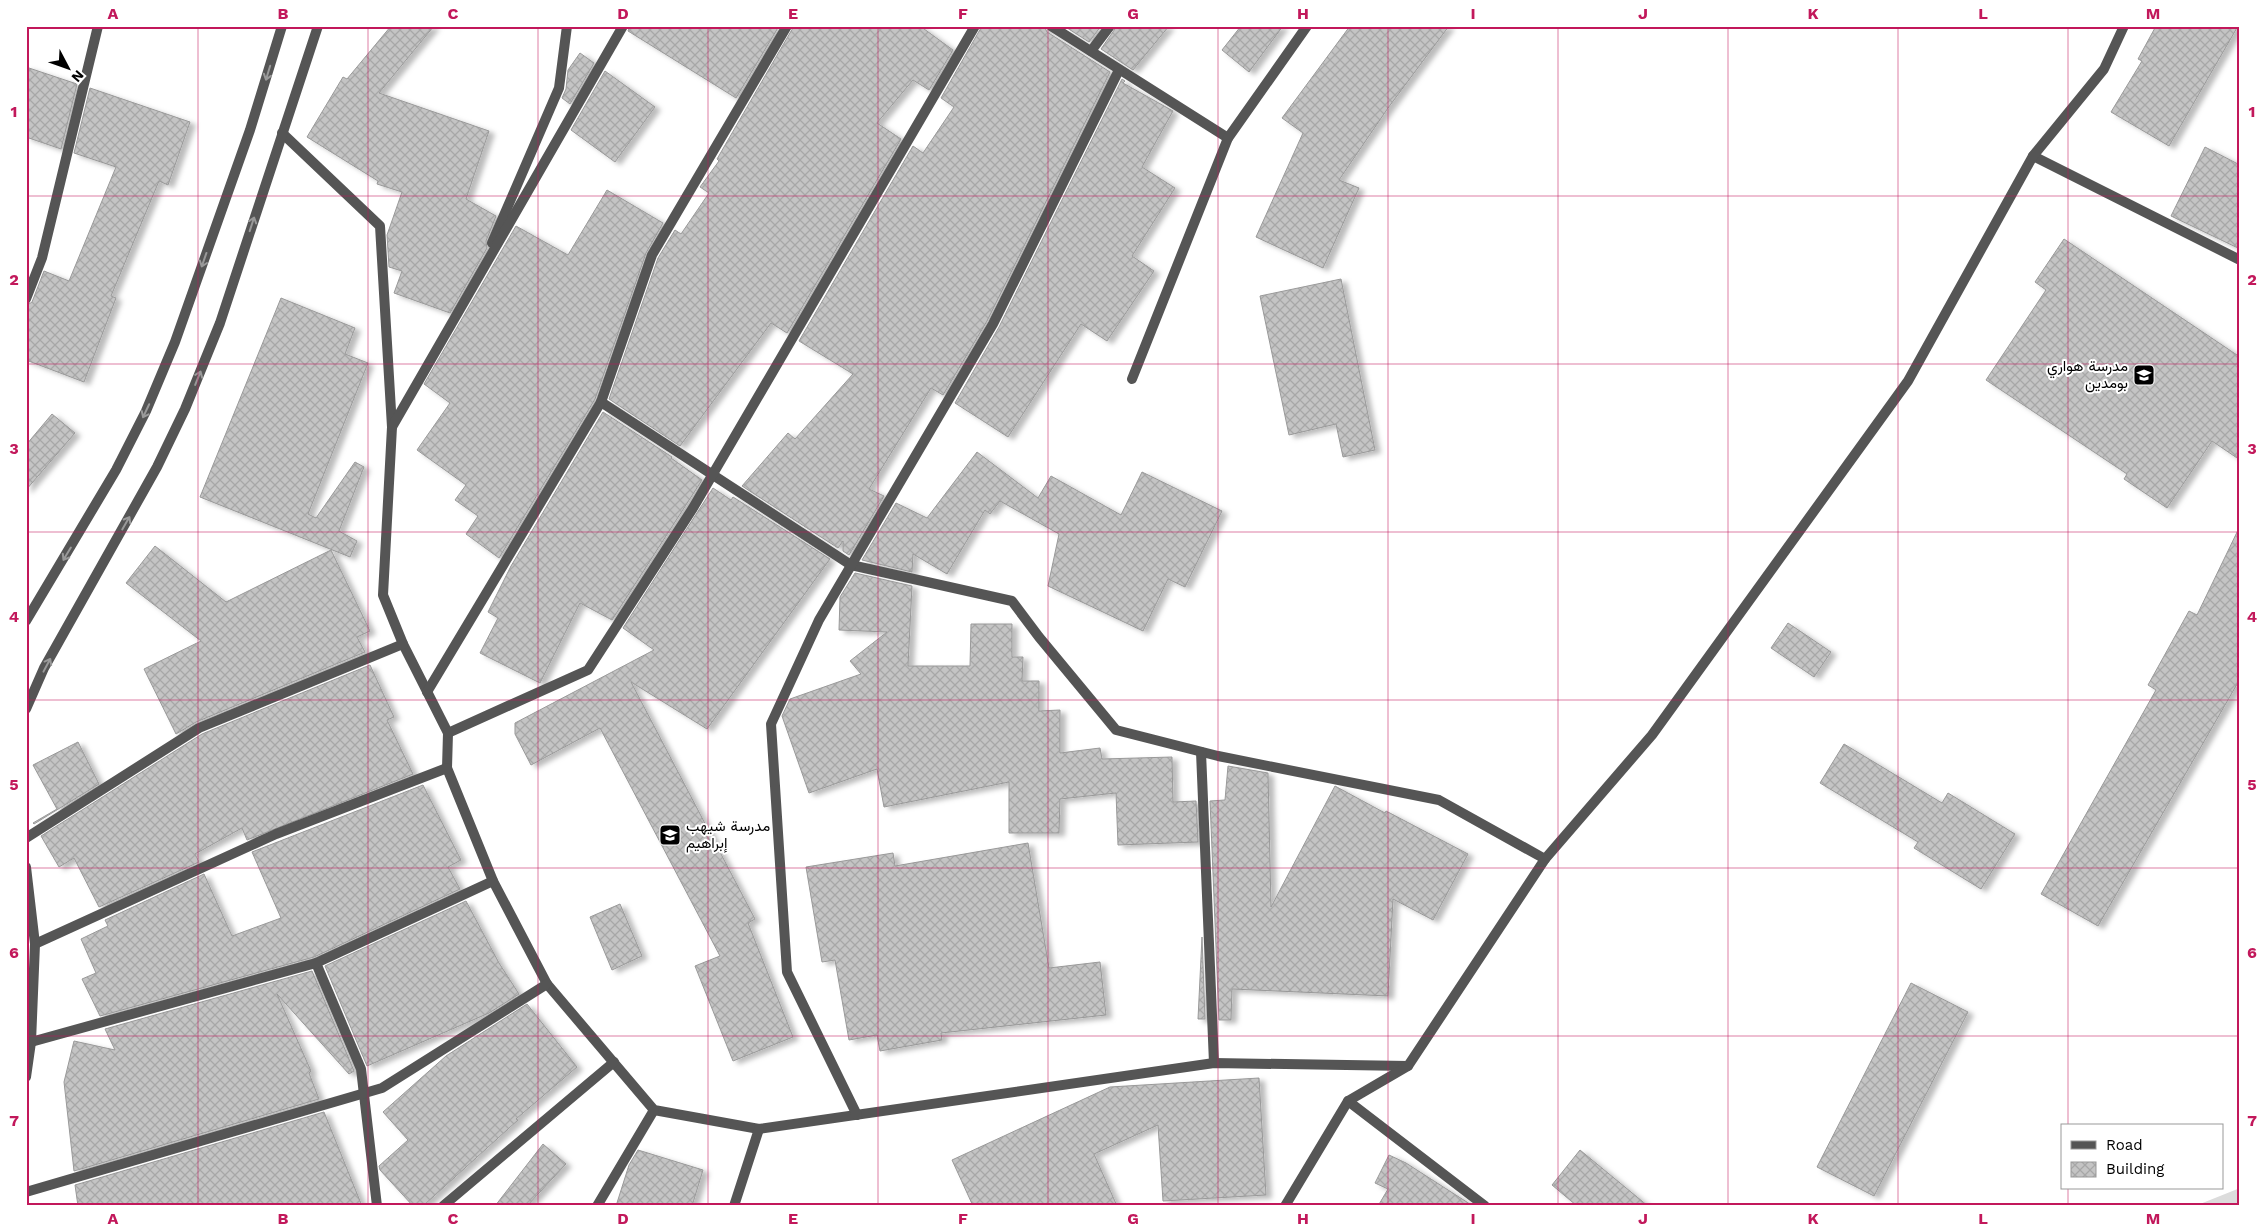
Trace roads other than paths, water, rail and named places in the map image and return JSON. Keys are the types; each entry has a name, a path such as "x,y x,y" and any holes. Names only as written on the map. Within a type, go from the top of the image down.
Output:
{"street":[{"path":"26,299 42,258 98,26"},
{"path":"26,621 116,470 146,411 175,342 240,158 282,26"},
{"path":"26,709 44,668 153,474 185,409 220,323 318,26"},
{"path":"473,287 559,88 567,26"},
{"path":"392,427 623,26"},
{"path":"427,692 601,402 652,255 787,26"},
{"path":"448,733 588,670 712,475 975,26"},
{"path":"1051,26 1228,138"},
{"path":"1091,51 1110,26"},
{"path":"1132,379 1228,138 1307,26"},
{"path":"1285,1206 1348,1101 1408,1066 1545,859 1652,735 1908,381 2033,156 2104,70 2124,26"},
{"path":"857,1115 787,972 771,724 819,620 993,324 1119,70"},
{"path":"282,133 380,226 392,427 384,595 403,644 448,733 447,768 493,881 547,984 654,1110 759,1129 1214,1063 1408,1066"},
{"path":"2033,156 2240,260"},
{"path":"601,402 851,565 1012,601 1039,637 1116,730 1201,752 1439,800 1545,859"},
{"path":"26,838 199,728 403,644"},
{"path":"1201,752 1214,1063"},
{"path":"35,944 276,834 447,768"},
{"path":"26,866 35,944 31,1042 26,1077"},
{"path":"31,1042 316,963 493,881"},
{"path":"316,963 361,1070 377,1206"},
{"path":"26,1192 382,1088 547,984"},
{"path":"443,1206 614,1062"},
{"path":"1348,1101 1481,1204"},
{"path":"597,1206 654,1110"},
{"path":"734,1206 759,1129"}],"place":[{"name":"مدرسة هواري بومدين","path":"2144,375"},
{"name":"مدرسة شيهب إبراهيم","path":"670,835"}]}
